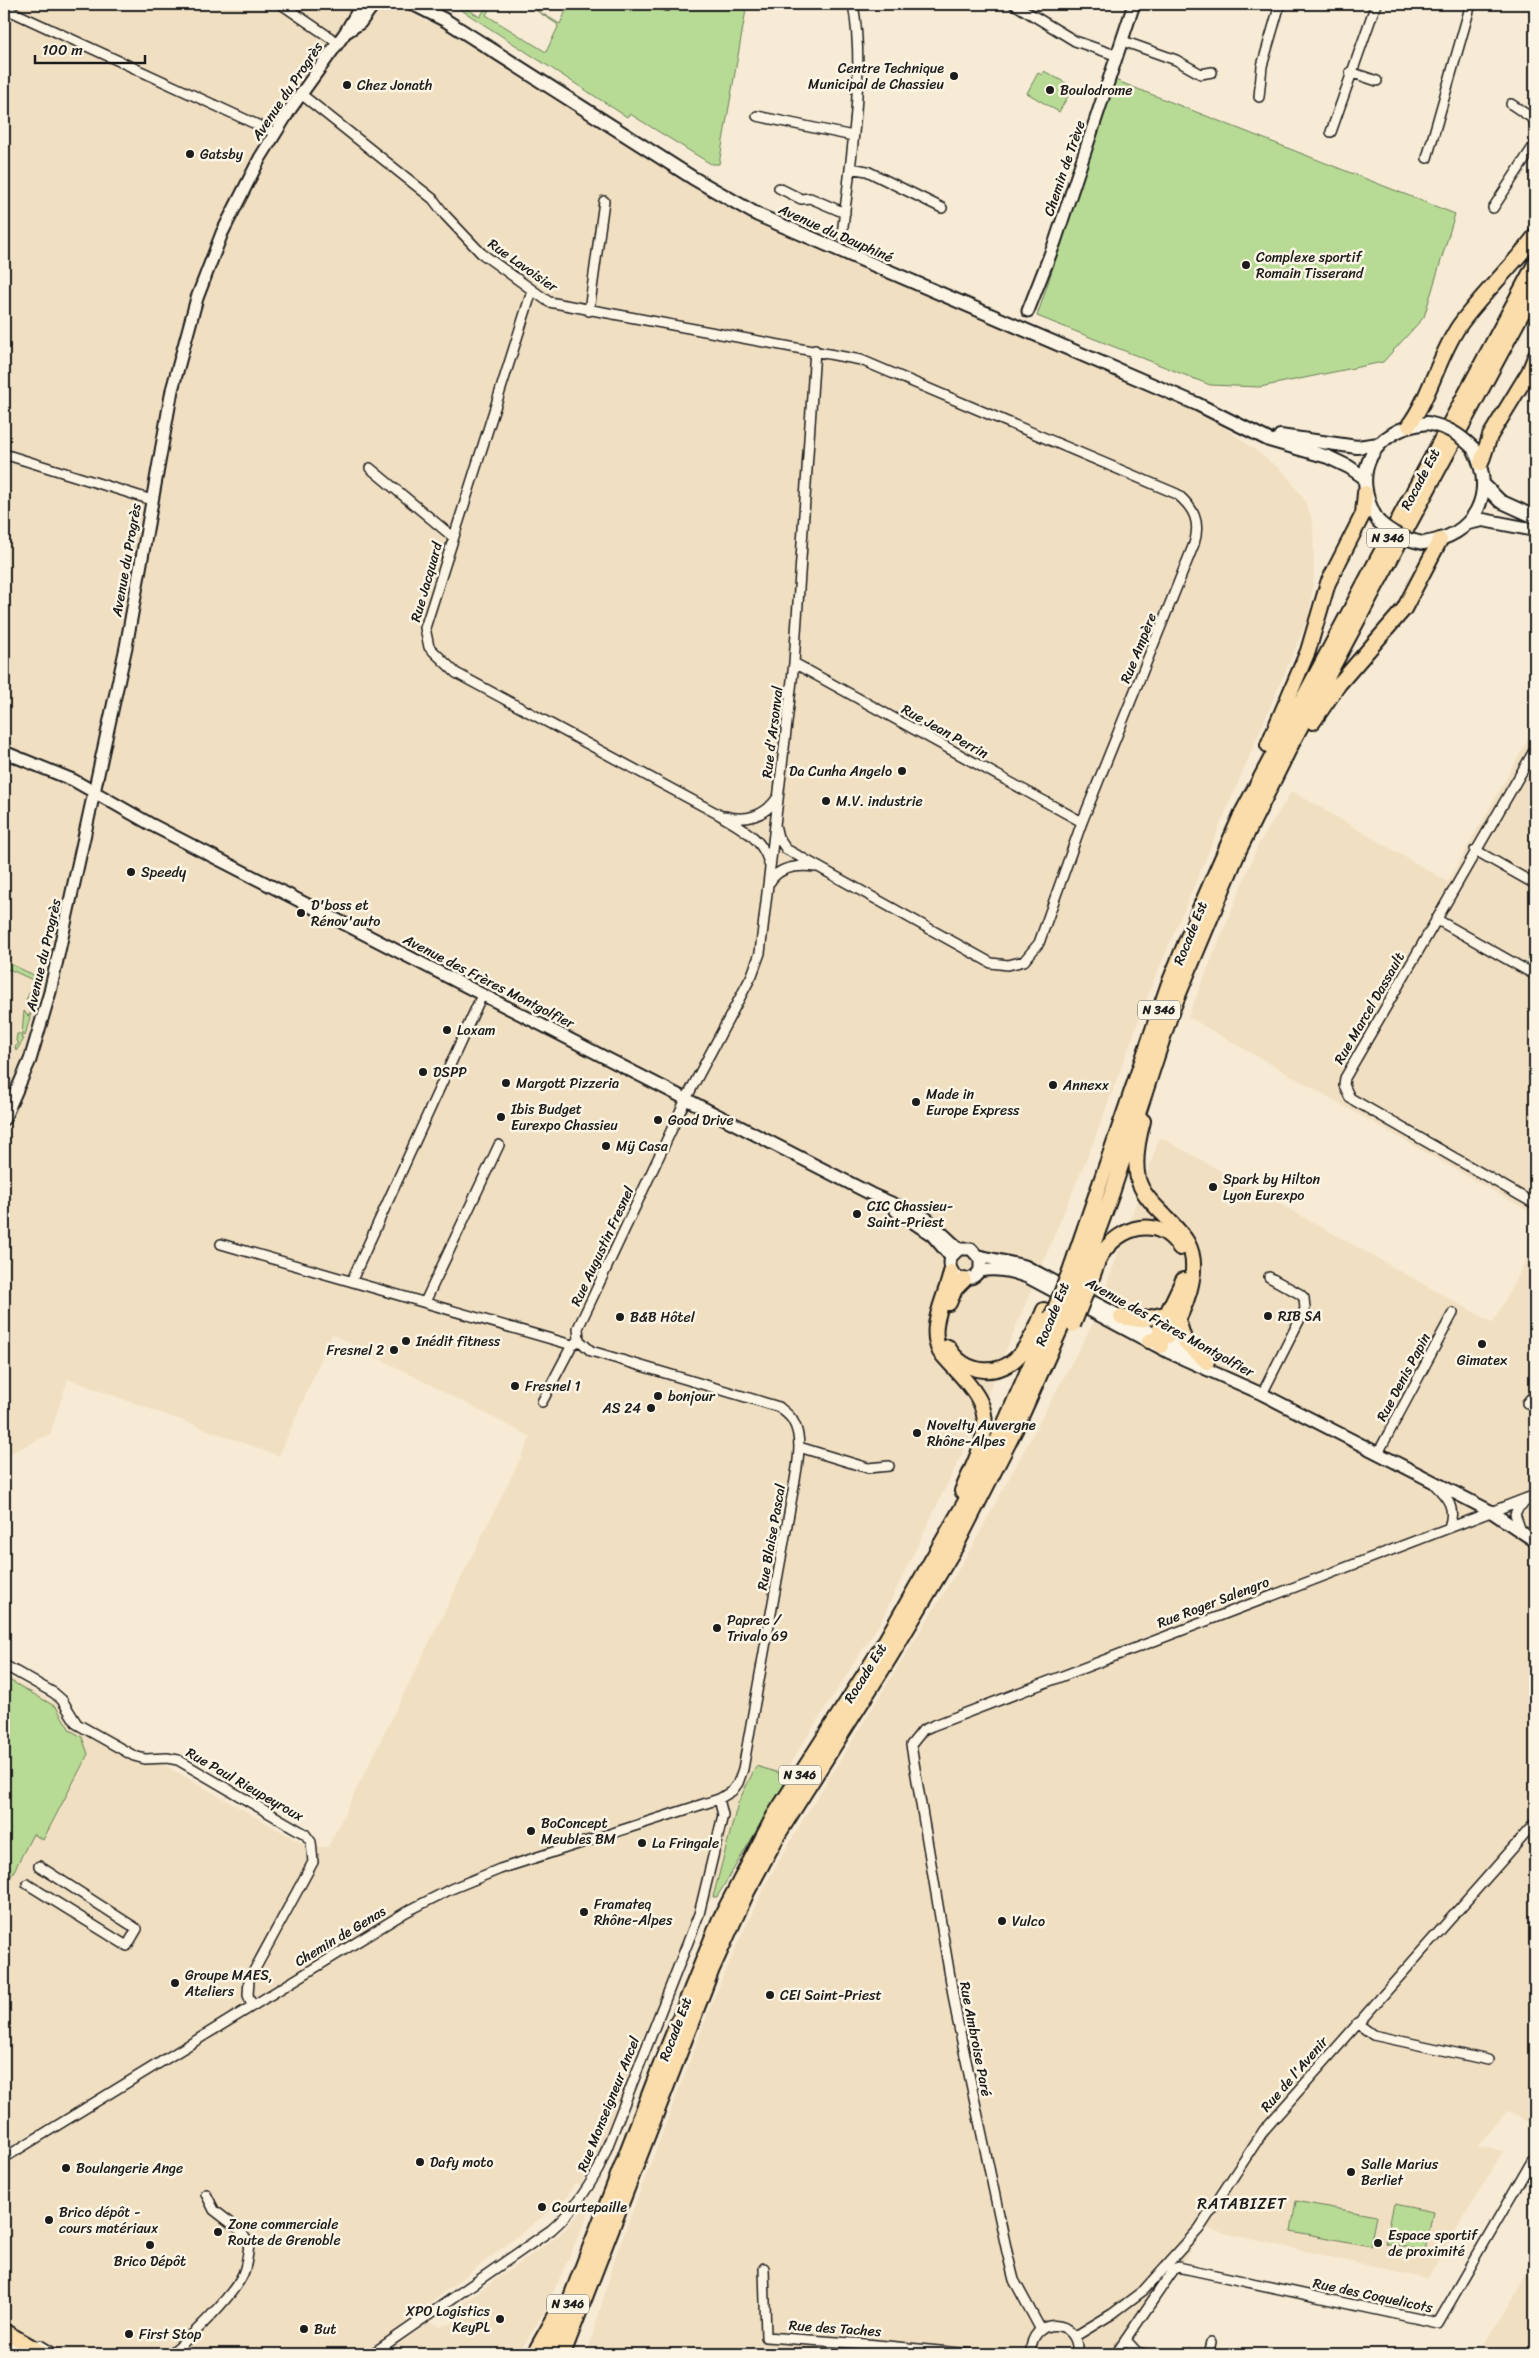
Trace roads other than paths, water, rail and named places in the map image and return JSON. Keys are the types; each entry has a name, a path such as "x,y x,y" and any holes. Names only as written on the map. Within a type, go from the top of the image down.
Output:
{"main road":[{"name":"Avenue du Dauphiné","path":"412,4 446,20"},
{"name":"Avenue du Dauphiné","path":"425,4 446,20 693,178 758,215 1197,404 1269,440 1328,457 1349,466 1365,478"},
{"path":"1409,425 1419,412 1444,350 1460,325 1535,236"},
{"name":"Rocade Est","path":"1076,1273 1117,1116 1126,1107 1168,986 1242,813 1535,264"},
{"name":"Rocade Est","path":"564,2354 712,1968 747,1892 779,1833 890,1657 956,1546 1016,1430 1145,1090 1194,954 1269,788 1535,289"},
{"path":"1481,463 1490,436 1517,392 1535,356"},
{"path":"1242,813 1243,798 1308,651 1328,583 1363,514 1365,478 1369,460 1379,444 1392,432 1409,425 1427,423 1460,435 1473,448 1481,463 1484,485 1480,506 1468,524 1456,534 1440,540 1423,543 1406,540 1391,532 1378,521 1370,508 1365,493"},
{"name":"Avenue du Dauphiné","path":"1239,425 1270,435 1325,443 1358,447 1379,444"},
{"path":"1484,485 1500,501 1535,517"},
{"path":"1468,524 1483,520 1535,530"},
{"path":"1269,788 1279,782 1324,703 1404,609 1440,540"},
{"path":"1145,1090 1146,1108 1141,1127 1137,1164 1138,1179 1149,1199 1188,1242 1193,1259 1193,1275 1172,1317 1160,1328 1157,1342"},
{"path":"964,1280 950,1299 942,1331 949,1350 958,1359 974,1370 995,1370 1014,1361 1032,1338 1058,1318 1076,1273 1101,1255 1116,1238 1133,1228 1153,1227 1173,1237 1184,1254 1185,1275 1172,1317 1185,1342 1207,1362"},
{"path":"920,1584 920,1571 958,1498 975,1460 986,1424 984,1411 978,1398 940,1352 936,1344 937,1315 951,1272"},
{"path":"1121,1317 1140,1320 1172,1317"},
{"name":"Rocade Est","path":"549,2354 691,1988 720,1919 774,1816 920,1584 996,1441 1058,1318"},
{"path":"534,2354 588,2254"},
{"path":"4,2331 44,2354"},
{"path":"4,2336 36,2354"}],"street":[{"path":"281,4 342,38"},
{"name":"Avenue du Progrès","path":"4,1119 30,1060 45,1016 126,647 174,382 197,298 225,227 275,133 342,38 362,4"},
{"name":"Avenue du Progrès","path":"342,38 360,23 374,4"},
{"path":"842,235 853,136 857,71 856,23 853,4"},
{"path":"1014,4 1075,41 1118,56"},
{"name":"Chemin de Trève","path":"1028,312 1054,242 1134,4"},
{"path":"1259,96 1262,66 1280,4"},
{"path":"1331,132 1350,72 1376,4"},
{"path":"1427,158 1471,4"},
{"path":"4,8 275,133"},
{"path":"1123,41 1176,60 1201,74 1212,72"},
{"path":"1350,72 1377,81"},
{"name":"Rue Lavoisier","path":"301,94 433,199 445,215 481,252 549,302 589,311 667,322 815,350"},
{"path":"1511,104 1535,120"},
{"path":"757,116 853,136"},
{"path":"1493,208 1535,144"},
{"path":"850,168 867,171 942,208"},
{"path":"779,188 801,199 810,198 844,214"},
{"path":"589,311 604,202"},
{"name":"Rue Jacquard","path":"532,291 521,319 425,628 429,647 456,673 718,814 758,840 767,855 770,871"},
{"name":"Rue d'Arsonval","path":"686,1099 752,975 760,953 794,664 815,350"},
{"name":"Rue Ampère","path":"775,825 778,837 786,849 991,963 1008,965 1024,961 1039,943 1082,822 1194,544 1197,520 1192,509 1177,494 875,365 815,350"},
{"path":"4,454 152,500"},
{"path":"370,468 453,537"},
{"name":"Rue Jean Perrin","path":"794,664 1082,822"},
{"name":"Rue Marcel Dassault","path":"1535,749 1345,1078 1345,1092 1350,1098 1535,1204"},
{"name":"Avenue des Frères Montgolfier","path":"4,752 73,780 152,825 871,1194 932,1235 955,1253 972,1249 979,1256 1024,1266 1121,1317 1157,1342 1207,1362 1262,1394 1490,1511 1535,1541"},
{"name":"Rue Jacquard","path":"718,814 739,819 750,818 766,810 778,796"},
{"path":"1475,850 1535,884"},
{"name":"Rue Ampère","path":"769,884 774,876 785,868 802,866 818,868"},
{"path":"1436,919 1535,975"},
{"path":"352,1280 482,995"},
{"name":"Rue Augustin Fresnel","path":"542,1402 575,1343 578,1328 686,1099"},
{"path":"425,1302 499,1145"},
{"path":"221,1244 575,1343"},
{"path":"955,1253 949,1266 955,1276 964,1280 974,1277 979,1271 981,1262 979,1256"},
{"name":"Avenue des Frères Montgolfier","path":"979,1271 994,1269 1027,1277 1157,1342 1203,1369 1262,1394"},
{"path":"1262,1394 1305,1310 1304,1298 1300,1294 1269,1277"},
{"name":"Rue Denis Papin","path":"1378,1453 1453,1313"},
{"name":"Rue Blaise Pascal","path":"575,1343 590,1351 778,1407 793,1420 798,1433 799,1447 795,1480 743,1769 738,1783 732,1791 719,1799"},
{"path":"1527,1403 1533,1396 1535,1397"},
{"path":"799,1447 868,1468 889,1466"},
{"path":"1432,1481 1448,1498 1453,1509 1449,1527"},
{"name":"Rue Roger Salengro","path":"911,1745 923,1730 932,1726 1490,1511 1534,1496"},
{"name":"Rue Roger Salengro","path":"1521,1531 1515,1514 1521,1503 1534,1496"},
{"name":"Rue Paul Rieupeyroux","path":"4,1665 54,1692 62,1700 77,1724 134,1756 145,1759 167,1758 178,1760 304,1834 312,1842 314,1850 313,1862 249,1980 248,1995 252,2006"},
{"name":"Rue Ambroise Paré","path":"911,1745 957,2018 1007,2252 1014,2280 1041,2330"},
{"name":"Chemin de Genas","path":"4,2158 406,1912 471,1880 585,1840 719,1799"},
{"name":"Rue Monseigneur Ancel","path":"372,2354 551,2230 575,2207 588,2189 599,2168 699,1914 723,1815 719,1799"},
{"name":"Rue de l'Avenir","path":"1074,2337 1119,2309 1144,2290 1199,2229 1264,2130 1535,1823"},
{"path":"27,1884 127,1946 138,1929 39,1866"},
{"path":"1357,2023 1373,2035 1488,2060"},
{"name":"Rue des Coquelicots","path":"1126,2340 1174,2269 1178,2267 1438,2323 1532,2160"},
{"path":"170,2354 184,2342 235,2287 246,2266 249,2244 240,2230 214,2210 206,2194"},
{"name":"Rue des Taches","path":"764,2268 766,2337 971,2354"},
{"path":"4,2325 55,2354"},
{"path":"1030,2354 1031,2343 1041,2330 1050,2326 1061,2326 1067,2329 1074,2337 1078,2348 1077,2354"},
{"path":"1116,2354 1126,2340 1136,2352 1146,2354"},
{"path":"4,2342 26,2354"},
{"path":"1208,2354 1211,2342"}],"place":[{"name":"Centre Technique Municipal de Chassieu","path":"954,76"},
{"name":"Chez Jonath","path":"347,85"},
{"name":"Boulodrome","path":"1050,90"},
{"name":"Gatsby","path":"190,154"},
{"name":"Complexe sportif Romain Tisserand","path":"1246,265"},
{"name":"Da Cunha Angelo","path":"902,771"},
{"name":"M.V. industrie","path":"826,801"},
{"name":"Speedy","path":"131,872"},
{"name":"D'boss et Rénov'auto","path":"301,913"},
{"name":"Loxam","path":"447,1030"},
{"name":"DSPP","path":"423,1072"},
{"name":"Margott Pizzeria","path":"506,1083"},
{"name":"Annexx","path":"1053,1085"},
{"name":"Made in Europe Express","path":"916,1102"},
{"name":"Ibis Budget Eurexpo Chassieu","path":"501,1117"},
{"name":"Good Drive","path":"658,1120"},
{"name":"Mÿ Casa","path":"606,1146"},
{"name":"Spark by Hilton Lyon Eurexpo","path":"1213,1187"},
{"name":"CIC Chassieu- Saint-Priest","path":"857,1214"},
{"name":"RIB SA","path":"1268,1316"},
{"name":"B&B Hôtel","path":"620,1317"},
{"name":"Inédit fitness","path":"406,1341"},
{"name":"Gimatex","path":"1482,1344"},
{"name":"Fresnel 2","path":"394,1350"},
{"name":"Fresnel 1","path":"515,1386"},
{"name":"bonjour","path":"658,1396"},
{"name":"AS 24","path":"651,1408"},
{"name":"Novelty Auvergne Rhône-Alpes","path":"917,1433"},
{"name":"Paprec / Trivalo 69","path":"717,1628"},
{"name":"BoConcept Meubles BM","path":"531,1831"},
{"name":"La Fringale","path":"642,1843"},
{"name":"Framateq Rhône-Alpes","path":"584,1912"},
{"name":"Vulco","path":"1002,1921"},
{"name":"Groupe MAES, Ateliers","path":"175,1983"},
{"name":"CEI Saint-Priest","path":"770,1995"},
{"name":"Dafy moto","path":"420,2162"},
{"name":"Boulangerie Ange","path":"66,2168"},
{"name":"Salle Marius Berliet","path":"1351,2172"},
{"name":"Courtepaille","path":"542,2207"},
{"name":"Brico dépôt - cours matériaux","path":"49,2220"},
{"name":"Zone commerciale Route de Grenoble","path":"218,2232"},
{"name":"Espace sportif de proximité","path":"1378,2243"},
{"name":"Brico Dépôt","path":"150,2245"},
{"name":"XPO Logistics KeyPL","path":"500,2319"},
{"name":"But","path":"304,2329"},
{"name":"First Stop","path":"129,2334"}],"district":[{"name":"RATABIZET","path":"1242,2203"}]}
